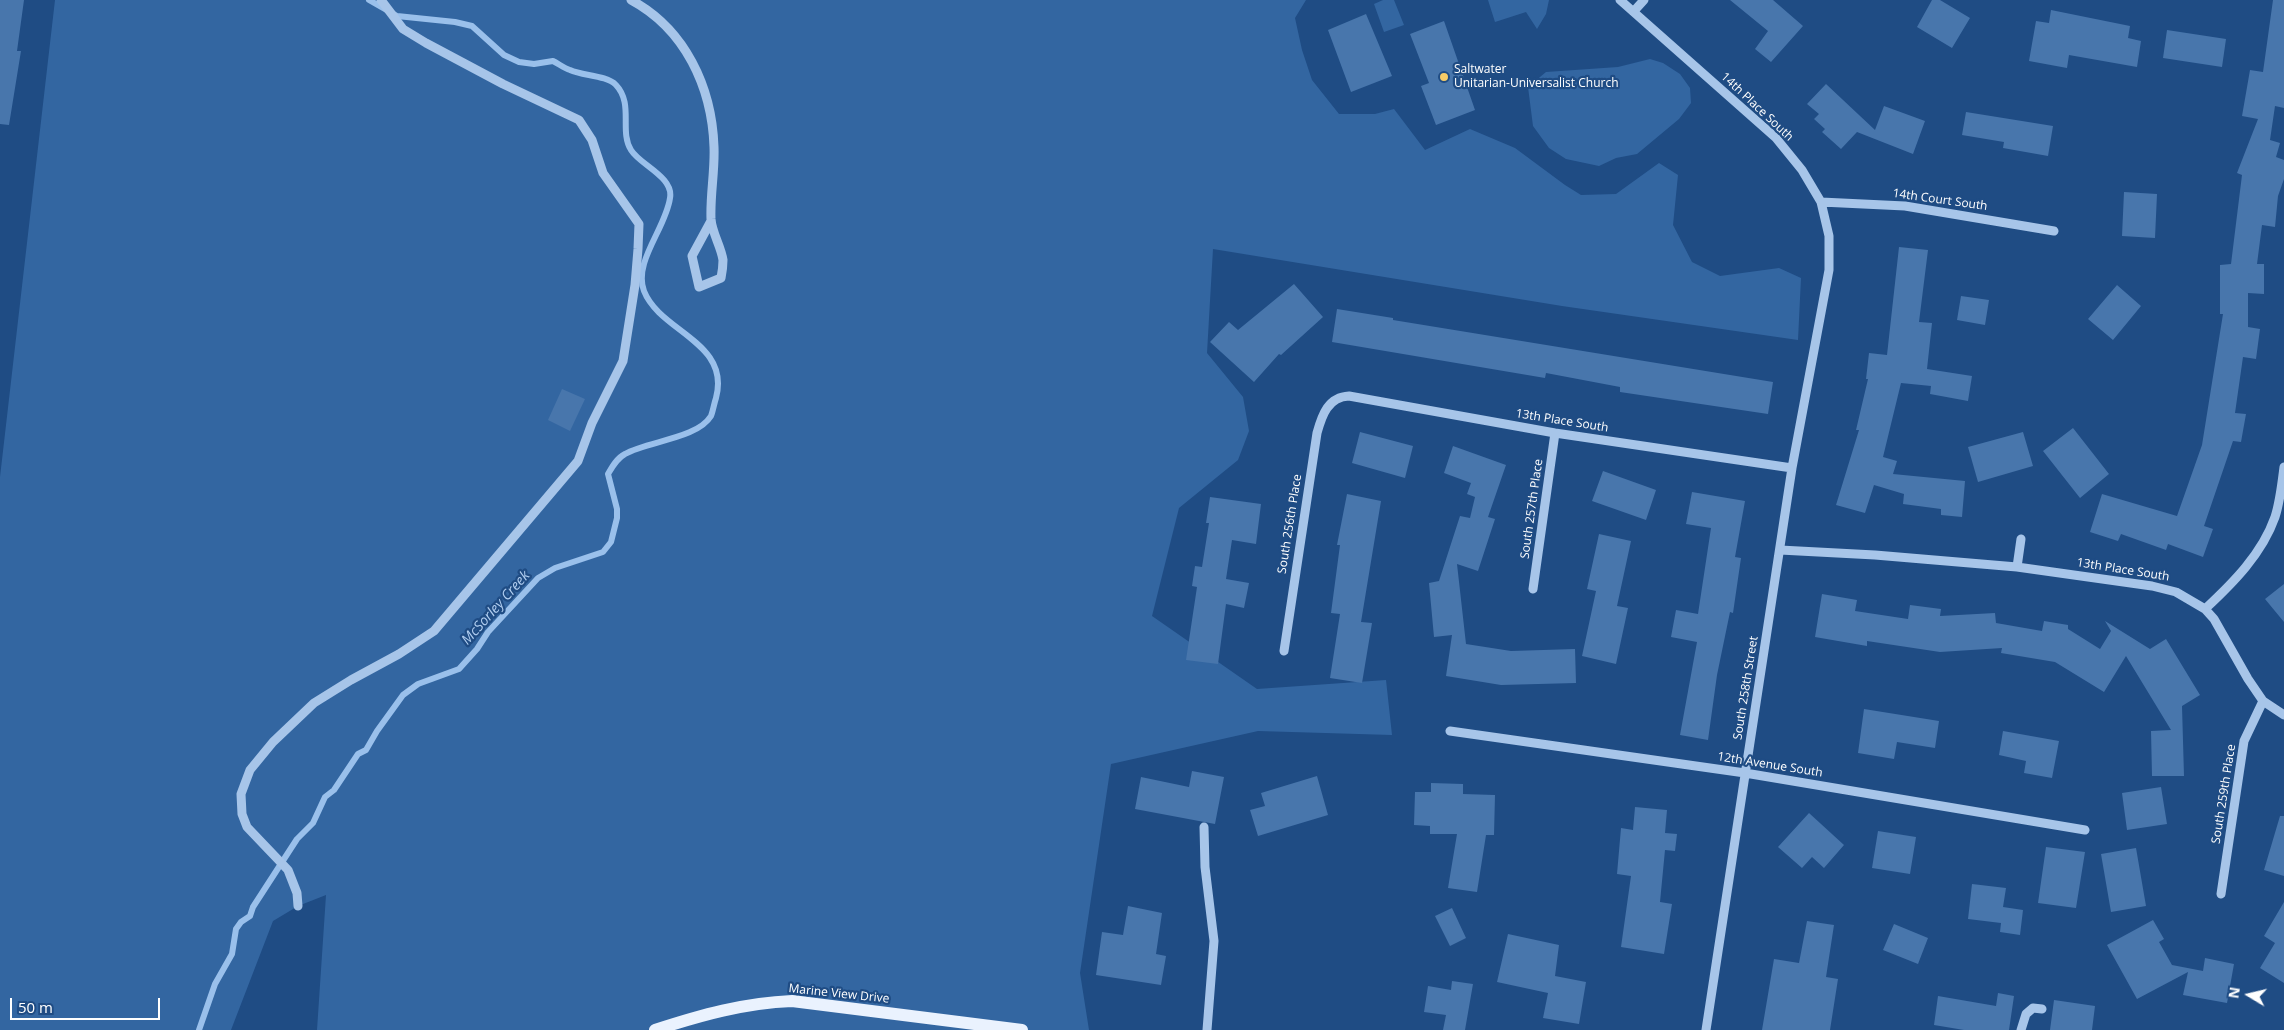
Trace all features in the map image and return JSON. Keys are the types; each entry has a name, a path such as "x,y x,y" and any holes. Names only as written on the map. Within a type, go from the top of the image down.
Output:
{"main road":[{"name":"Marine View Drive","path":"655,1030 709,1012 768,1002 792,1001 1022,1030"}],"street":[{"path":"298,906 297,893 288,870 247,827 242,814 241,794 250,770 273,742 314,703 399,654 434,630 578,461 592,424 623,361 635,285 639,224 603,173 592,140 580,120 503,84 403,30 381,0"},
{"path":"631,0 647,8 672,30 686,50 701,81 711,111 714,148 711,221 723,260 721,278 699,287 692,256 711,221"},
{"name":"14th Place South","path":"1620,0 1776,138 1802,170 1821,202 1829,236 1829,270 1792,468"},
{"path":"1634,12 1644,0"},
{"name":"14th Court South","path":"1821,202 1905,206 2054,231"},
{"name":"13th Place South","path":"1330,404 1342,396 1349,396 1555,434 1792,468"},
{"name":"South 256th Place","path":"1284,651 1317,433 1323,415 1330,404"},
{"name":"South 257th Place","path":"1533,588 1555,434"},
{"path":"2205,609 2233,583 2258,550 2275,517 2284,467"},
{"name":"South 258th Street","path":"1706,1030 1792,468"},
{"path":"2017,567 2021,539"},
{"name":"13th Place South","path":"1780,550 2017,567 2164,588 2186,596 2205,609 2214,619 2248,679 2263,701 2284,715"},
{"name":"South 259th Place","path":"2222,894 2244,741 2263,701"},
{"name":"12th Avenue South","path":"1450,732 1745,773 2085,830"},
{"path":"1204,827 1205,868 1214,941 1207,1030"},
{"path":"2021,1030 2026,1014 2033,1008 2042,1009"}],"shaded area":[{"path":"55,0 1306,0 1295,18 1302,50 1312,80 1339,114 1375,114 1394,109 1425,150 1470,129 1515,148 1581,195 1616,194 1659,163 1678,175 1673,225 1692,262 1720,276 1779,268 1801,278 1798,340 1562,306 1213,249 1207,353 1243,397 1249,431 1238,460 1179,508 1152,616 1257,689 1386,680 1392,735 1258,731 1111,764 1080,973 1089,1030 317,1030 326,895 298,906 273,921 231,1030 0,1030 0,477"},
{"path":"1383,0 1394,0 1404,25 1384,32 1374,4"},
{"path":"1488,0 1549,0 1546,14 1537,29 1526,12 1495,22"},
{"path":"1650,59 1663,63 1680,74 1690,88 1691,103 1679,119 1637,154 1616,158 1599,166 1566,159 1549,148 1533,126 1528,87 1546,72 1618,67"}],"building":[{"path":"0,0 24,0 17,51 21,51 9,125 0,124"},
{"path":"1730,0 1773,0 1803,26 1771,62 1755,49 1768,31"},
{"path":"1932,0 1940,0 1970,18 1952,48 1917,27"},
{"path":"2273,0 2284,0 2284,108 2275,106 2270,140 2280,143 2276,157 2284,160 2284,179 2278,196 2275,227 2262,225 2257,264 2264,264 2264,294 2248,293 2248,327 2260,329 2256,359 2243,357 2235,413 2246,414 2241,442 2233,441 2204,526 2213,529 2203,557 2168,544 2166,550 2121,534 2118,541 2090,532 2102,494 2177,516 2202,445 2223,314 2220,314 2220,265 2231,264 2242,175 2237,173 2258,119 2242,116 2250,70 2263,72"},
{"path":"2051,10 2130,26 2128,38 2141,41 2137,67 2069,55 2067,68 2029,61 2036,21 2049,23"},
{"path":"1366,14 1392,76 1351,92 1328,30"},
{"name":"Saltwater Unitarian-Universalist Church","path":"1444,21 1475,110 1436,125 1421,86 1429,83 1410,34"},
{"path":"2167,30 2226,39 2222,67 2163,58"},
{"path":"1826,84 1875,130 1884,106 1925,121 1913,154 1857,132 1841,149 1822,132 1825,129 1814,119 1819,114 1807,104"},
{"path":"1966,112 2053,126 2048,156 2003,148 2004,142 1962,135"},
{"path":"2124,192 2157,194 2155,238 2122,236"},
{"path":"1899,247 1928,250 1919,322 1932,323 1927,369 1972,376 1968,401 1930,394 1931,386 1901,383 1883,457 1897,461 1893,474 1965,481 1962,517 1941,515 1941,509 1903,504 1904,494 1874,485 1865,513 1836,505 1859,430 1856,430 1868,379 1866,379 1869,353 1887,355"},
{"path":"1294,284 1323,317 1281,355 1279,354 1254,382 1210,342 1229,322 1238,330"},
{"path":"2117,285 2141,306 2113,340 2088,319"},
{"path":"1961,296 1989,300 1985,325 1957,320"},
{"path":"1337,309 1393,318 1393,320 1773,382 1768,414 1620,392 1620,387 1546,373 1545,378 1332,342"},
{"path":"562,389 585,399 570,431 548,420"},
{"path":"2073,428 2109,474 2080,498 2043,451"},
{"path":"1360,432 1413,446 1405,478 1352,463"},
{"path":"2023,432 2033,466 1978,482 1968,447"},
{"path":"1453,446 1506,465 1488,517 1495,519 1478,571 1457,564 1466,644 1511,651 1575,649 1576,683 1501,685 1446,676 1452,635 1434,637 1429,583 1439,581 1460,516 1470,518 1475,497 1467,494 1471,483 1444,473"},
{"path":"1603,471 1656,490 1646,520 1592,501"},
{"path":"1692,492 1745,501 1735,557 1741,558 1733,613 1730,612 1717,675 1708,740 1680,735 1697,642 1671,637 1676,610 1698,614 1711,528 1686,524"},
{"path":"1347,494 1381,501 1361,622 1372,623 1362,683 1330,678 1340,614 1331,613 1340,545 1337,545"},
{"path":"1210,497 1261,504 1256,544 1232,540 1226,579 1249,583 1244,608 1226,604 1218,664 1186,660 1197,587 1192,586 1195,566 1202,567 1209,523 1206,523"},
{"path":"1599,534 1631,541 1617,606 1628,608 1616,664 1582,656 1596,591 1587,589"},
{"path":"2284,584 2284,622 2265,599"},
{"path":"1822,594 1857,600 1855,611 1908,619 1910,605 1941,609 1940,616 1995,613 1996,623 2042,631 2044,621 2068,625 2068,629 2100,649 2111,631 2105,621 2150,649 2166,639 2200,695 2182,706 2184,776 2152,776 2151,731 2171,730 2126,656 2104,692 2055,662 2001,653 2002,648 1940,652 1867,641 1867,646 1815,637"},
{"path":"1864,709 1939,721 1935,748 1897,742 1894,759 1858,753"},
{"path":"2003,731 2059,741 2052,778 2024,773 2026,761 1999,755"},
{"path":"1192,771 1224,777 1215,824 1135,809 1141,777 1189,787"},
{"path":"1317,776 1328,815 1258,836 1250,810 1265,806 1261,793"},
{"path":"1431,783 1463,784 1463,794 1495,795 1494,835 1486,835 1477,892 1448,888 1457,834 1430,834 1430,826 1414,825 1415,792 1431,792"},
{"path":"2161,787 2167,824 2127,830 2122,793"},
{"path":"1635,807 1667,810 1665,833 1677,834 1675,851 1665,850 1660,902 1672,904 1664,954 1621,947 1631,876 1617,874 1621,828 1633,830"},
{"path":"1809,813 1844,845 1824,868 1812,857 1802,868 1778,847"},
{"path":"2280,816 2284,816 2284,876 2264,870"},
{"path":"1878,831 1916,837 1910,874 1872,868"},
{"path":"2046,847 2085,852 2076,908 2038,903"},
{"path":"2136,848 2146,906 2111,912 2101,854"},
{"path":"1972,884 2006,888 2003,907 2023,910 2020,935 2000,932 2001,923 1968,919"},
{"path":"2284,902 2284,983 2260,968 2275,943 2264,936"},
{"path":"1128,906 1162,913 1156,954 1166,956 1161,985 1096,975 1102,932 1123,935"},
{"path":"1452,908 1466,938 1450,946 1435,916"},
{"path":"2153,920 2164,939 2159,942 2172,965 2203,971 2205,958 2234,964 2227,1003 2183,995 2188,972 2137,999 2107,945"},
{"path":"1807,921 1834,925 1826,977 1838,979 1830,1030 1762,1030 1774,959 1799,963"},
{"path":"1894,924 1928,938 1918,964 1883,950"},
{"path":"1508,934 1559,945 1555,976 1586,982 1579,1024 1543,1018 1548,993 1497,982"},
{"path":"1452,981 1473,984 1465,1030 1443,1030 1446,1015 1424,1012 1428,986 1451,990"},
{"path":"1998,993 2014,996 2009,1030 1964,1030 1934,1025 1938,996 1996,1006"},
{"path":"2054,1000 2095,1006 2092,1030 2050,1030"}],"waterway":[{"name":"McSorley Creek","path":"199,1030 215,984 232,954 236,929 241,922 250,916 253,907 297,839 313,823 325,797 334,790 358,754 366,750 403,695 418,684 459,669 477,649 488,632 538,578 555,568 603,552 611,542 617,518 617,509 608,474 615,463 622,456 634,450 695,430 711,416 716,398 718,379 713,363 704,350 652,305 644,291 642,280 643,268 646,257 663,221 670,198 670,191 662,178 635,156 631,150 626,134 624,100 616,85 600,77 575,72 553,61 534,64 519,62 504,55 472,26 455,22 397,16 369,0"}],"place":[{"name":"Saltwater Unitarian-Universalist Church","path":"1444,77"}]}
